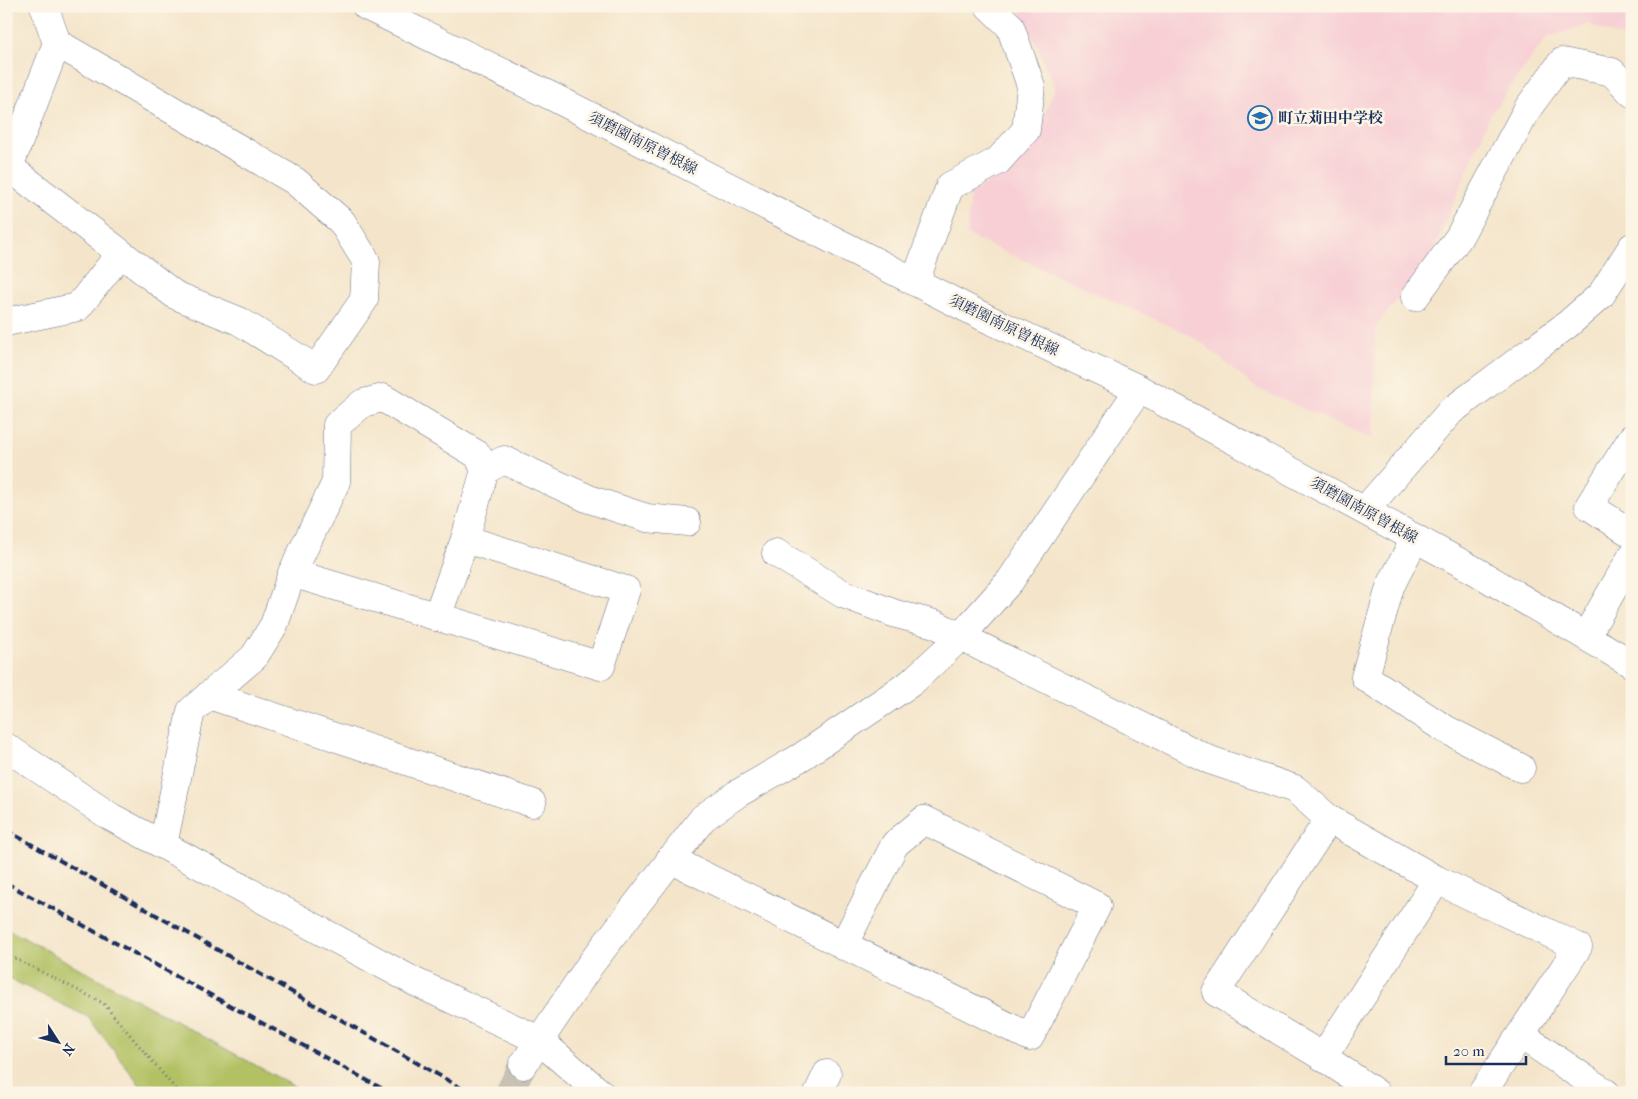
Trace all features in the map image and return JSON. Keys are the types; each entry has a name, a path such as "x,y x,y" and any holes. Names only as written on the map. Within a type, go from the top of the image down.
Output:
{"street":[{"path":"44,6 57,44 8,166 175,295 239,321 316,369 364,300 366,261 342,222 295,181 57,44"},
{"name":"須磨園南原曽根線","path":"366,6 555,98 986,318 1139,389 1474,570 1632,664"},
{"path":"915,282 950,186 998,161 1026,130 1031,86 1010,26 989,6"},
{"path":"1415,297 1458,237 1528,108 1562,62 1612,72 1632,93"},
{"path":"1365,510 1451,411 1568,324 1600,295 1632,247"},
{"path":"6,322 78,307 120,254"},
{"path":"523,1065 590,965 703,818 737,794 801,757 912,682 960,637 1010,581 1139,389"},
{"path":"163,845 191,711 254,657 274,625 292,574 336,482 338,425 364,403 383,398 478,455 485,470 465,539 436,617"},
{"path":"1632,438 1589,506 1632,534"},
{"path":"485,470 504,460 589,500 647,518 687,522"},
{"path":"1415,538 1390,587 1365,677 1445,729 1521,768"},
{"path":"292,574 601,666 626,590 465,539"},
{"path":"776,553 843,594 896,614 935,624 1210,760 1295,789 1329,819 1437,880 1578,947 1482,1093"},
{"path":"1586,636 1632,556"},
{"path":"209,695 532,803"},
{"path":"6,747 111,816 163,845 415,982 540,1040 600,1093"},
{"path":"1329,819 1216,992 1323,1057 1376,1093"},
{"path":"670,859 843,946 1030,1037 1097,906 924,820 895,844 843,946"},
{"path":"1323,1057 1437,880"},
{"path":"1521,1035 1606,1093"}],"path":[{"path":"6,954 103,1003 179,1093"}],"shaded area":[{"path":"1019,6 1632,6 1632,41 1588,24 1546,38 1491,114 1429,261 1376,326 1373,439 1258,389 1194,337 967,235 970,194 1031,152 1055,87"}],"green space":[{"path":"6,928 306,1093 146,1093 88,1017 6,977"}],"tunnel":[{"path":"509,1093 523,1065"}],"railway":[{"path":"6,830 470,1093"},
{"path":"6,883 390,1093"}],"place":[{"name":"町立苅田中学校","path":"1260,118"}]}
